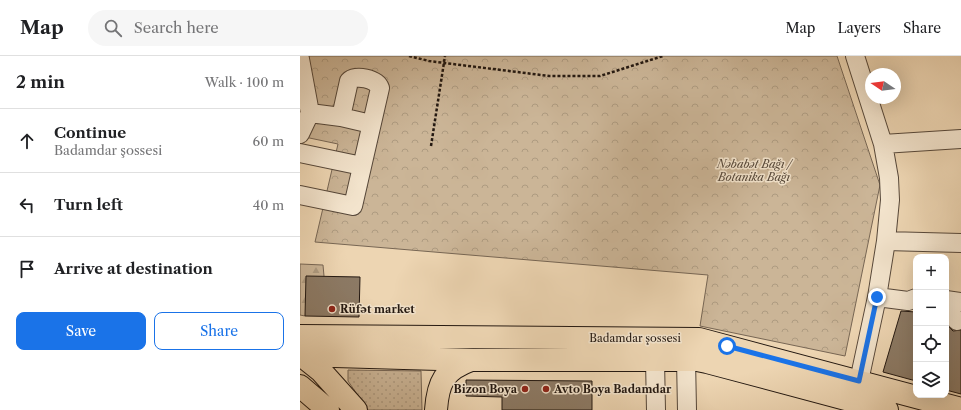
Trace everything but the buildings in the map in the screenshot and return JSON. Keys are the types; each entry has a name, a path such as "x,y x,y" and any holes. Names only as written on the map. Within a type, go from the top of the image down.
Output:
{"main road":[{"name":"Badamdar şossesi","path":"300,350 686,338 709,341 887,410"},
{"path":"686,338 686,360"},
{"name":"Badamdar şossesi","path":"300,350 473,360 686,360 707,362 855,397 961,409"},
{"path":"300,350 332,382 356,410"},
{"path":"436,410 437,395 444,378 456,367 473,360"},
{"path":"300,386 328,410"}],"street":[{"path":"855,56 883,144 889,178 890,200 886,241 877,297 855,397"},
{"path":"300,59 310,113 300,134"},
{"path":"300,195 353,206 380,88 379,84 375,81 355,78 352,79 349,82 341,117"},
{"path":"310,113 341,117 371,124"},
{"path":"883,144 961,139"},
{"path":"300,153 362,166"},
{"path":"886,241 961,244"},
{"path":"877,297 913,301"},
{"path":"949,300 961,302"},
{"path":"655,360 656,410"},
{"path":"686,360 687,410"}],"path":[{"path":"409,56 444,63 549,76 600,76 663,56"},
{"path":"431,146 445,56"}],"green space":[{"name":"Nəbabət Bağı / Botanika Bağı","path":"300,56 837,56 880,185 845,356 700,326 708,275 315,242 338,144 300,136"},
{"path":"300,264 323,265 324,276 305,316 300,315"},
{"path":"348,370 421,371 422,410 368,410 348,381"}],"place":[{"name":"Rüfət market","path":"332,309"},
{"name":"Bizon Boya","path":"525,389"},
{"name":"Avto Boya Badamdar","path":"546,389"}],"route":[{"path":"727,346 859,381 877,297"}]}
